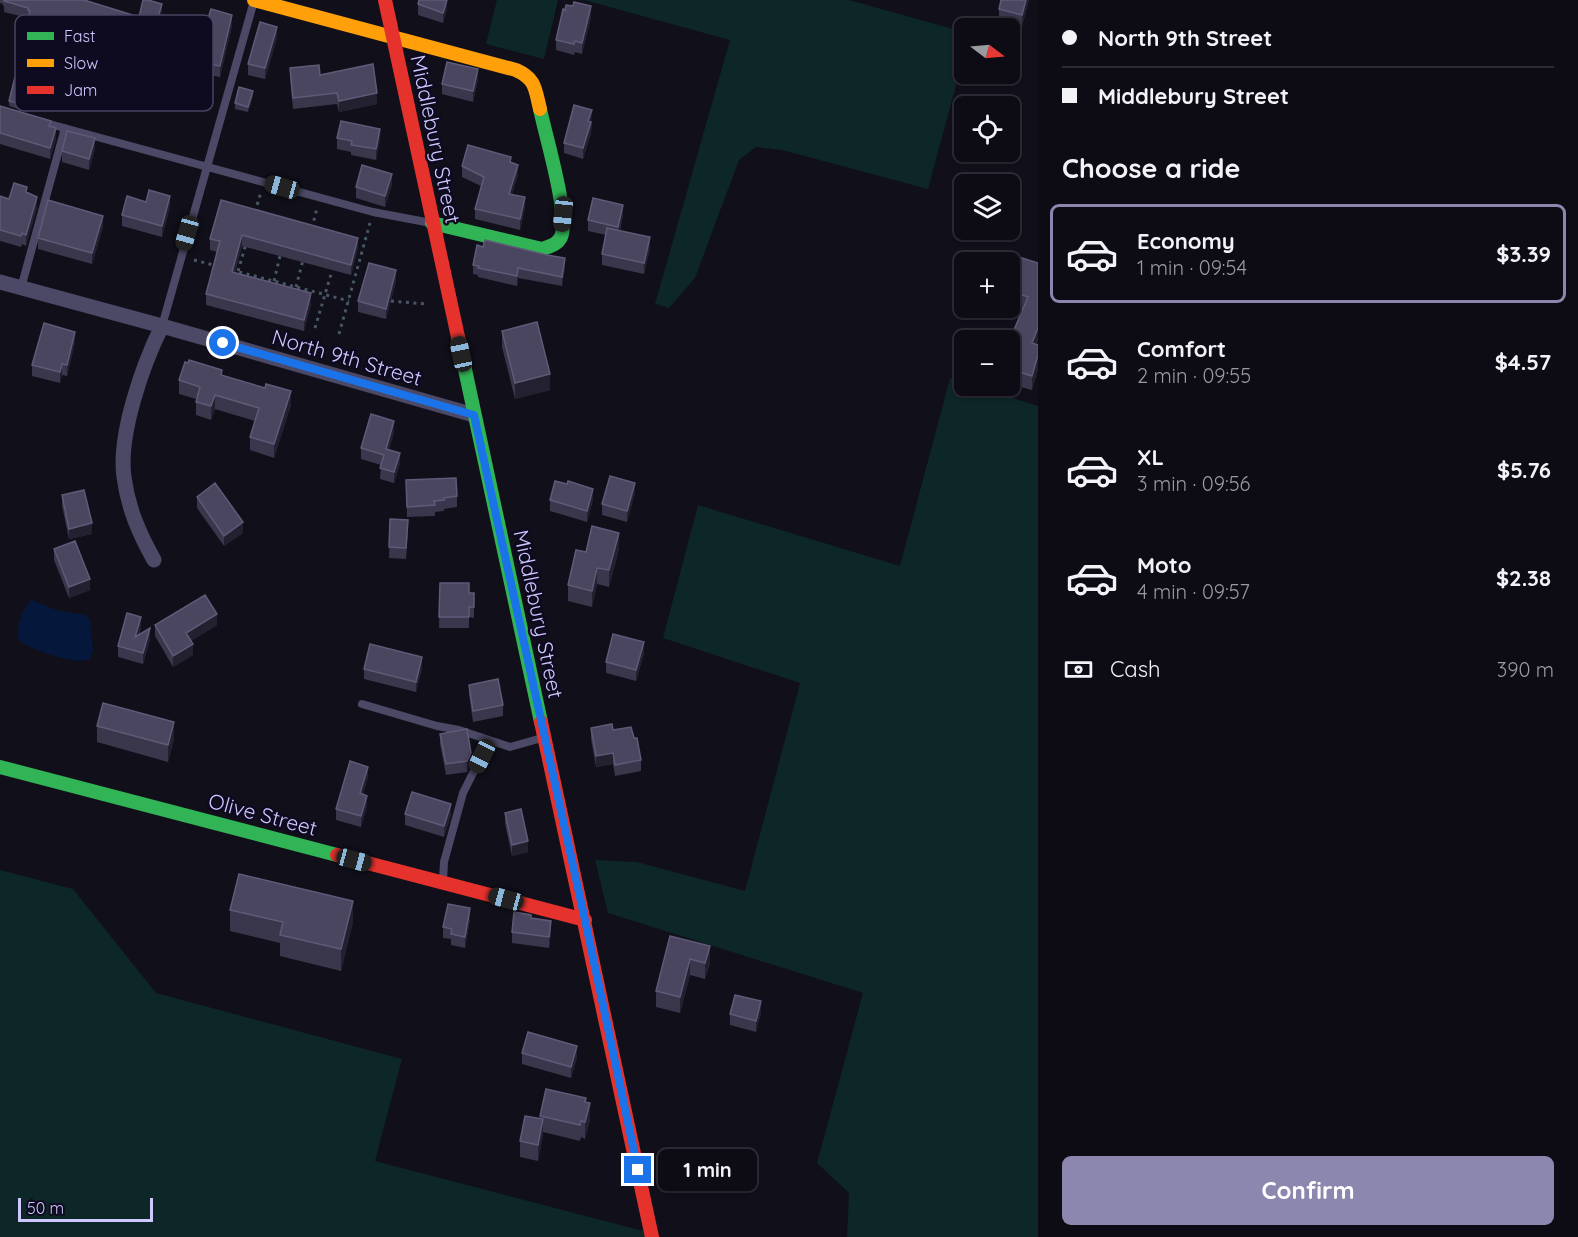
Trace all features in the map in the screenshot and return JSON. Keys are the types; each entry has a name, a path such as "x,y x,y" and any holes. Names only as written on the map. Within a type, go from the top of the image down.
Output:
{"main road":[{"path":"254,0 516,70 527,75 534,84 563,214 561,236 554,245 542,249 432,223"},
{"name":"Middlebury Street","path":"385,0 652,1237"},
{"name":"Olive Street","path":"0,767 585,920"}],"street":[{"name":"North 9th Street","path":"0,282 474,415"},
{"path":"154,560 131,512 123,476 126,429 151,348 162,326"}],"lane":[{"path":"162,326 254,0"},
{"path":"32,119 373,212 432,223"},
{"path":"21,288 64,128"},
{"path":"362,704 437,726 459,730 510,747 545,737"},
{"path":"442,883 444,862 463,793 489,741"}],"path":[{"path":"254,216 263,182"},
{"path":"311,231 320,198"},
{"path":"339,334 373,212"},
{"path":"238,272 248,238"},
{"path":"293,293 305,254"},
{"path":"181,256 348,301"},
{"path":"274,281 280,256"},
{"path":"315,328 332,270"},
{"path":"391,301 426,304"}],"green space":[{"path":"497,0 558,0 544,59 486,44"},
{"path":"584,0 849,0 954,29 954,84 956,84 928,189 782,150 756,147 739,160 695,278 669,308 655,304 730,40"},
{"path":"950,378 954,379 954,396 1006,396 1038,406 1038,1237 847,1237 849,1193 817,1163 863,993 608,913 595,860 637,862 745,891 800,683 663,638 698,505 900,566"},
{"path":"0,870 73,889 156,993 402,1059 375,1161 651,1233 652,1237 0,1237"}],"water":[{"path":"32,600 59,611 85,615 90,619 93,650 90,659 83,661 64,659 33,648 19,640 18,630 21,618"}],"building":[{"path":"84,0 133,15 29,15 28,8 4,1"},
{"path":"143,0 162,4 159,15 139,15"},
{"path":"419,0 447,0 443,13 418,4"},
{"path":"1001,0 1026,0 1022,15 999,9"},
{"path":"574,2 591,6 582,43 575,41 574,44 556,40 563,9 565,10 566,5 573,6"},
{"path":"211,9 232,15 220,66 213,65 213,15 209,15"},
{"path":"260,22 277,27 265,68 248,64"},
{"path":"447,62 478,69 473,91 442,84"},
{"path":"373,64 377,93 339,101 337,93 293,98 290,68 319,65 320,75"},
{"path":"15,77 15,102 9,101"},
{"path":"239,87 253,91 248,107 235,103"},
{"path":"574,105 592,110 583,148 564,143"},
{"path":"0,106 51,121 49,126 56,128 50,148 0,133"},
{"path":"341,121 380,129 376,149 351,145 352,141 337,138"},
{"path":"67,131 95,138 89,159 62,151"},
{"path":"468,145 511,157 510,162 518,165 509,194 525,197 520,219 475,209 484,177 462,166"},
{"path":"362,165 392,174 385,196 356,187"},
{"path":"14,183 27,187 26,192 37,197 26,235 22,233 21,236 0,230 0,196 9,199"},
{"path":"149,190 170,196 162,226 122,215 127,196 146,202"},
{"path":"593,198 623,205 618,227 588,220"},
{"path":"48,200 103,216 92,253 38,238"},
{"path":"221,200 358,238 351,265 242,235 232,272 311,293 304,320 206,294 220,241 210,239"},
{"path":"607,228 650,237 644,263 602,254"},
{"path":"485,240 565,258 562,277 518,268 517,276 478,268 479,266 473,265 477,245 483,247"},
{"path":"1020,257 1038,263 1038,328 1032,343 1038,345 1038,355 1032,376 1020,372 1020,330 1014,330 1028,297 1020,294"},
{"path":"369,263 396,270 386,309 358,301"},
{"path":"537,322 550,374 515,383 502,331"},
{"path":"44,323 75,332 67,365 62,364 60,372 32,365"},
{"path":"189,360 222,370 221,375 265,388 266,384 291,391 274,444 250,437 259,408 215,395 211,406 196,402 200,387 179,380 185,362 188,363"},
{"path":"371,414 394,421 386,449 400,453 394,472 380,468 384,455 361,448"},
{"path":"610,476 635,483 627,511 602,504"},
{"path":"456,478 457,496 434,501 435,505 407,507 406,480"},
{"path":"555,481 567,484 568,481 593,489 587,511 550,500"},
{"path":"215,483 243,522 224,536 197,497"},
{"path":"84,490 92,523 69,529 62,495"},
{"path":"390,519 408,520 406,548 389,547"},
{"path":"592,526 619,533 609,570 597,568 592,591 568,585 576,550 586,552"},
{"path":"75,541 90,579 69,587 54,549"},
{"path":"440,583 469,583 469,593 474,593 474,607 469,607 469,617 439,617"},
{"path":"205,595 217,614 186,633 193,644 173,656 155,625"},
{"path":"127,613 141,617 135,637 150,628 143,653 118,646"},
{"path":"613,634 644,642 636,670 606,662"},
{"path":"370,644 422,657 416,682 364,669"},
{"path":"498,679 503,705 473,711 469,685"},
{"path":"103,703 174,722 168,745 97,726"},
{"path":"612,724 613,730 631,727 634,738 637,738 641,760 615,765 613,753 596,756 591,728"},
{"path":"467,729 471,753 467,761 446,764 440,734"},
{"path":"350,761 368,767 360,793 367,796 361,816 336,809"},
{"path":"412,792 451,804 444,826 405,814"},
{"path":"521,809 528,841 512,845 505,813"},
{"path":"239,874 353,901 341,949 280,935 283,922 230,910"},
{"path":"448,904 470,908 465,937 451,934 452,929 443,927"},
{"path":"514,912 531,915 531,918 551,921 549,937 512,932"},
{"path":"670,936 710,946 705,963 690,959 680,997 656,991"},
{"path":"735,995 761,1001 756,1021 730,1014"},
{"path":"528,1032 577,1046 571,1067 522,1053"},
{"path":"546,1089 586,1098 585,1102 590,1103 585,1122 581,1121 580,1125 540,1116"},
{"path":"525,1116 543,1119 538,1145 520,1141"}],"traffic: fast":[{"path":"432,223 542,249 557,242 561,237 563,226 560,194 540,109"},
{"path":"458,337 541,722"},
{"path":"0,767 337,855"}],"traffic: slow":[{"path":"254,0 516,70 531,81 540,109"}],"traffic: jam":[{"path":"385,0 458,337"},
{"path":"541,722 652,1237"},
{"path":"337,855 585,920"}],"route":[{"path":"223,343 474,415 638,1170"}]}
